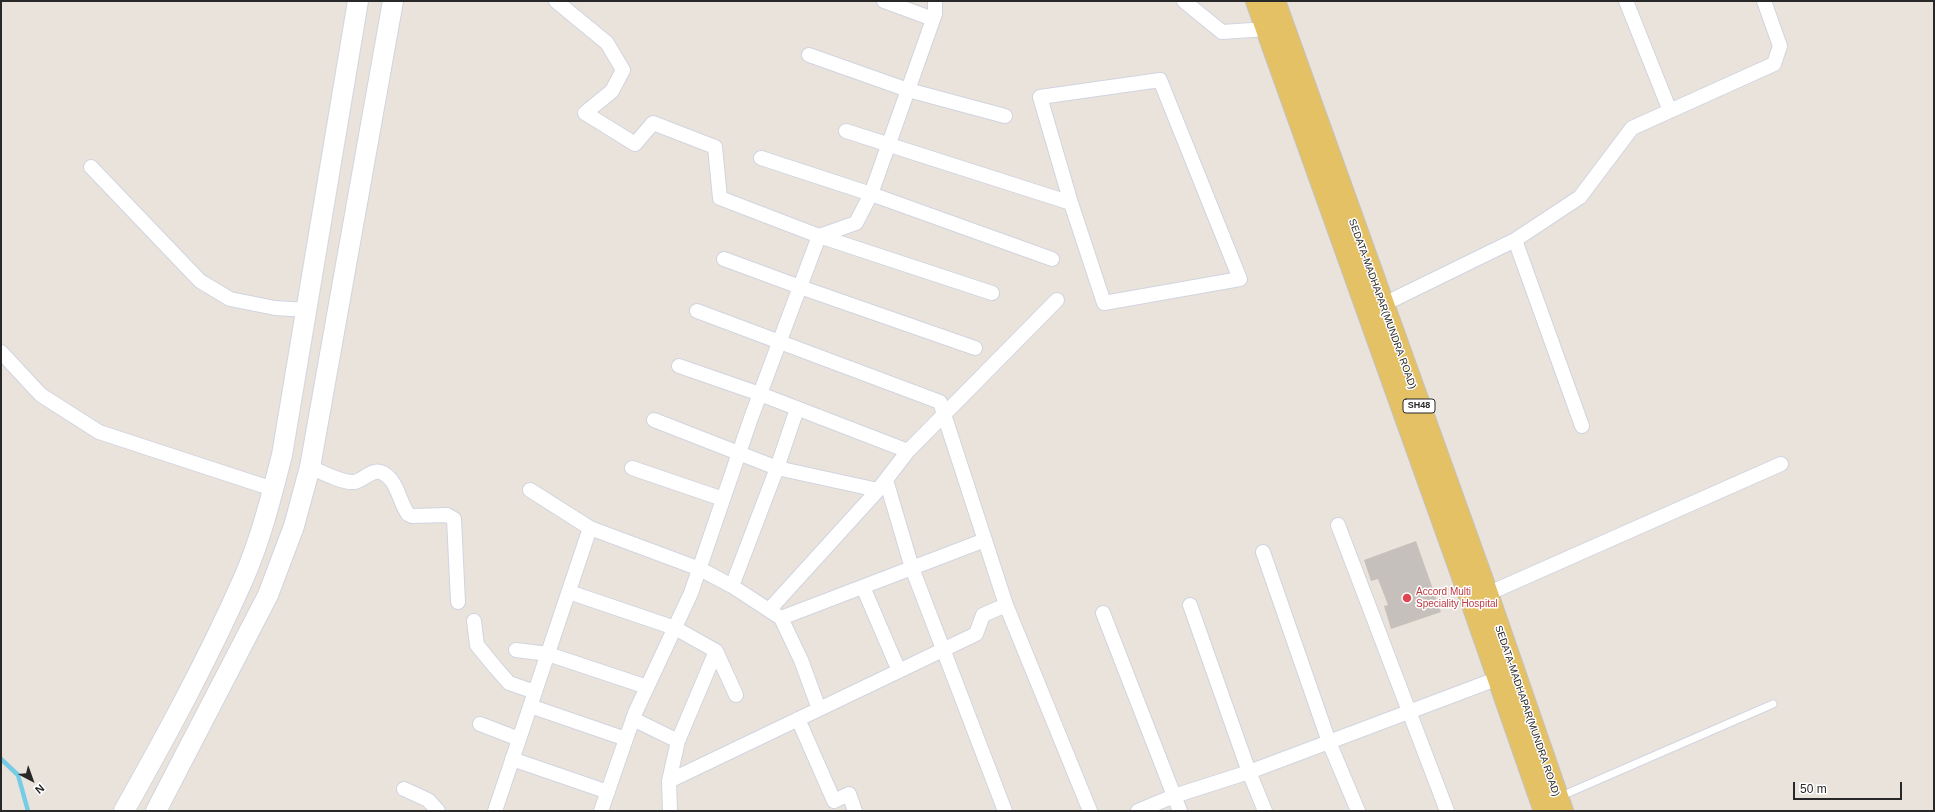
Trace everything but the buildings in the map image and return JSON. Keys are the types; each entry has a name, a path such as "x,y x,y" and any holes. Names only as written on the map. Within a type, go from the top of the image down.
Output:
{"main road":[{"path":"124,811 167,734 243,581 266,517 282,455 358,1"},
{"path":"156,811 268,595 294,526 310,467 393,1"},
{"name":"SEDATA-MADHAPAR(MUNDRA ROAD)","path":"1257,1 1499,678 1555,807"},
{"name":"SEDATA-MADHAPAR(MUNDRA ROAD)","path":"1274,1 1487,594 1555,807"}],"street":[{"path":"556,1 607,43 622,70 612,91 585,113 635,144 653,123 715,147 720,198 819,236 992,293"},
{"path":"884,1 933,19"},
{"path":"819,236 856,223 871,194 933,19 935,1"},
{"path":"1184,1 1222,32 1267,29"},
{"path":"1626,1 1670,111"},
{"path":"1382,305 1514,240 1580,197 1632,128 1774,64 1780,46 1764,1"},
{"path":"809,55 908,90 1005,116"},
{"path":"1160,80 1240,279 1104,303 1071,202 1040,97 1160,80"},
{"path":"846,131 888,146 1071,202"},
{"path":"761,158 871,194 1052,259"},
{"path":"91,167 200,281 230,299 275,308 307,310"},
{"path":"601,811 633,718 691,593 760,394 819,236"},
{"path":"1514,240 1582,426"},
{"path":"724,259 975,348"},
{"path":"769,610 882,485 908,451 1057,300"},
{"path":"697,311 940,402 1006,605 1090,811"},
{"path":"1,352 41,395 99,432 273,489"},
{"path":"679,366 760,394 908,451"},
{"path":"732,586 777,468 797,409"},
{"path":"654,420 740,452 777,468 882,485"},
{"path":"1487,594 1781,464"},
{"path":"310,467 335,478 354,482 377,471 383,473 396,487 408,514 412,516 451,516 454,519 458,602"},
{"path":"632,468 723,500"},
{"path":"882,485 912,568 1005,811"},
{"path":"530,490 590,528 700,568 732,586 782,618 801,660 819,709"},
{"path":"1338,525 1447,811"},
{"path":"495,811 590,528"},
{"path":"782,618 985,540"},
{"path":"1263,552 1329,742 1358,811"},
{"path":"864,587 899,671"},
{"path":"569,592 675,628 716,651 736,695"},
{"path":"669,781 976,634 983,615 1006,605"},
{"path":"1190,605 1249,772 1265,811"},
{"path":"1103,613 1180,811"},
{"path":"474,622 477,645 495,667 509,683 535,692"},
{"path":"516,650 548,654 647,688"},
{"path":"670,811 669,781 678,741 716,651"},
{"path":"1138,811 1174,796 1249,772 1499,678"},
{"path":"530,706 626,739"},
{"path":"633,718 678,741"},
{"path":"798,719 834,800 849,794 855,811"},
{"path":"480,724 519,739"},
{"path":"512,759 608,792"},
{"path":"404,789 428,800 438,811"}],"lane":[{"path":"1555,807 1773,704"}],"waterway":[{"path":"1,759 18,775 28,811"}],"place":[{"name":"Accord Multi Speciality Hospital","path":"1407,598"}]}
